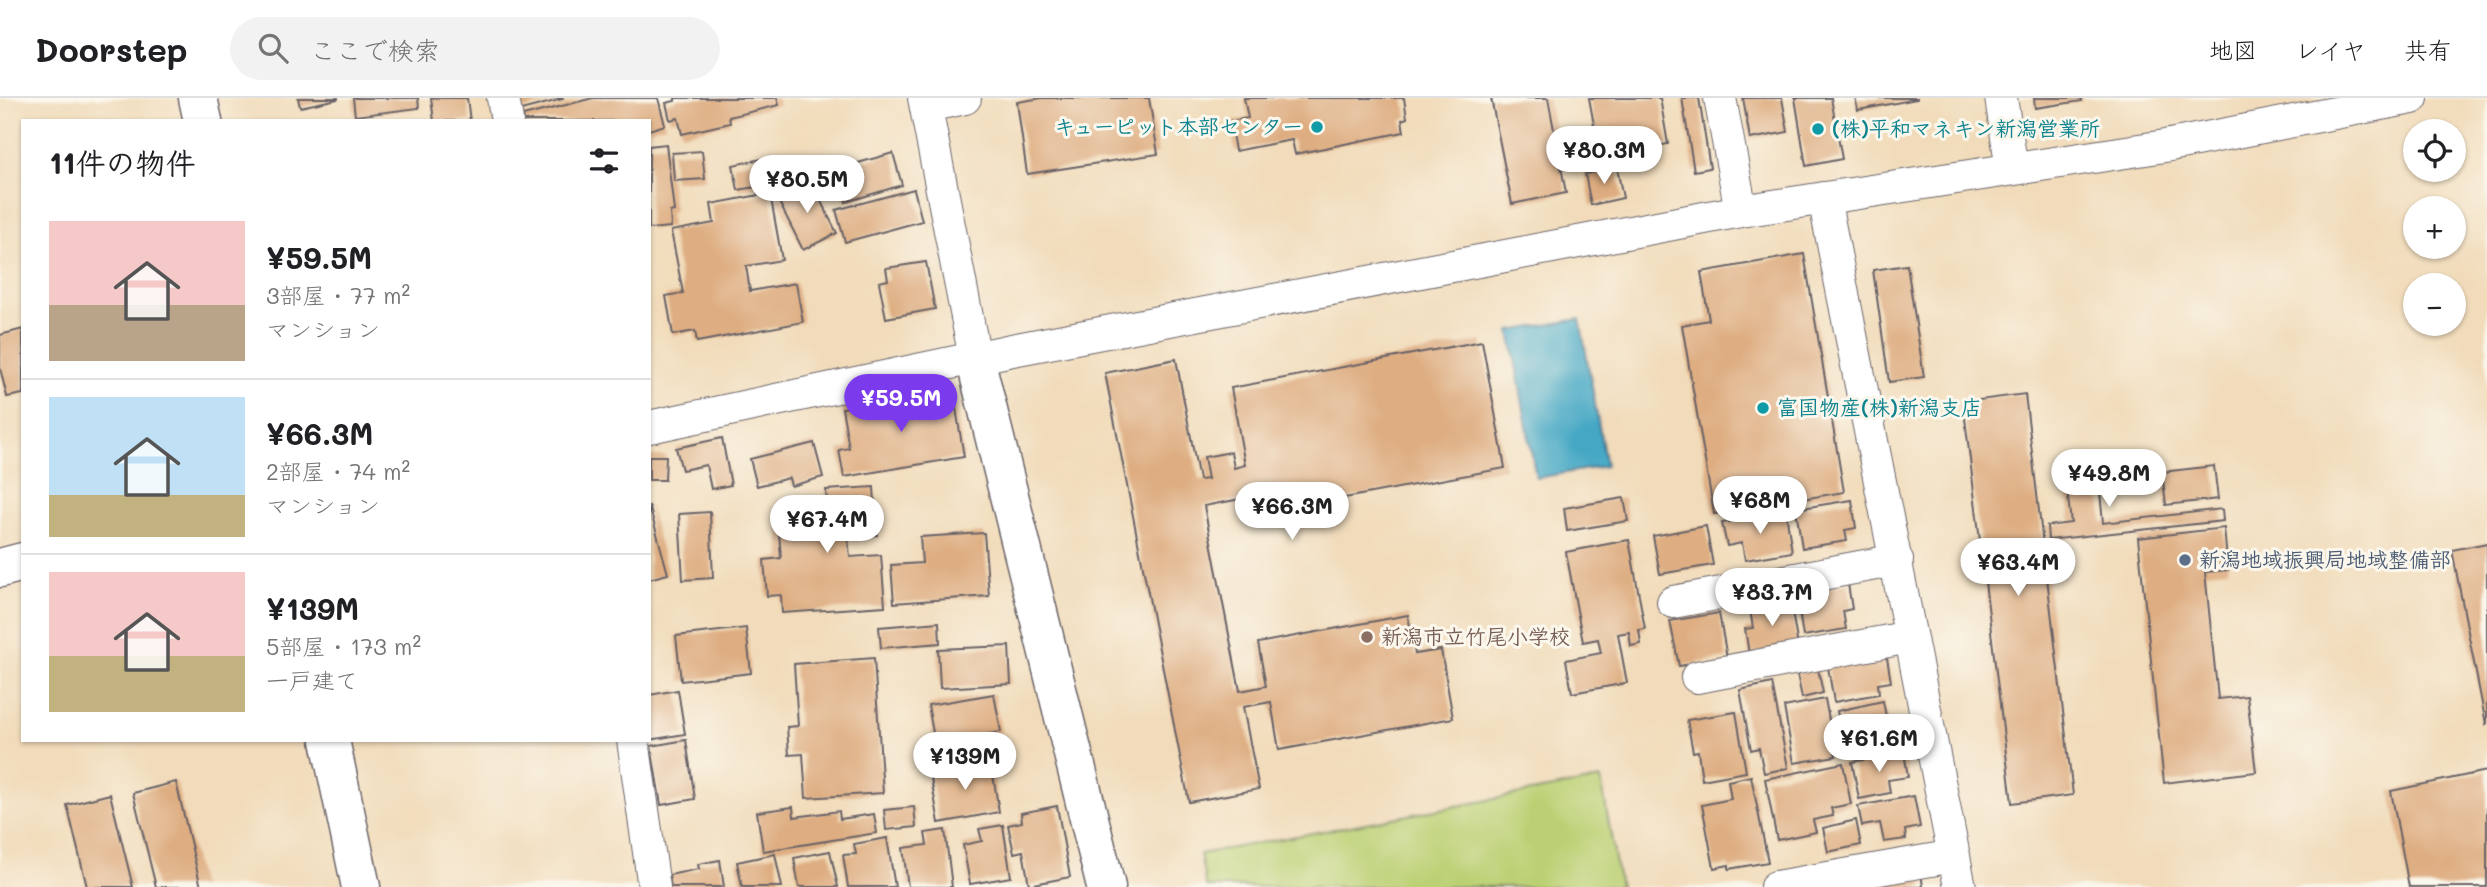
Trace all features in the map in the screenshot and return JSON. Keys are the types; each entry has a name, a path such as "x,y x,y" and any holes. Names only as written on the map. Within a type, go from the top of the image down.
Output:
{"street":[{"path":"198,98 202,119"},
{"path":"503,98 508,119"},
{"path":"965,98 925,102 975,358 1106,887"},
{"path":"1720,98 1741,211"},
{"path":"2001,98 2012,169"},
{"path":"651,427 975,358 1741,211 2165,146 2412,98"},
{"path":"1824,198 1960,887"},
{"path":"1673,602 1897,560"},
{"path":"0,568 21,563"},
{"path":"1696,677 1910,637"},
{"path":"330,742 360,887"},
{"path":"633,742 654,887"},
{"path":"1776,887 1954,856"}],"green space":[{"path":"1601,779 1620,887 1206,887 1200,854"}],"water":[{"path":"1580,319 1606,466 1536,478 1510,331"}],"building":[{"path":"298,98 338,98 338,99 300,107"},
{"path":"353,98 418,98 419,108 355,116"},
{"path":"431,98 467,98 470,119 434,119"},
{"path":"517,98 563,98 563,99 521,110"},
{"path":"593,98 658,98 665,125 651,129 651,119 524,119 523,116"},
{"path":"675,98 777,98 779,105 729,117 730,123 682,134 678,118 670,120 666,103 675,101"},
{"path":"1042,98 1149,98 1158,154 1027,174 1017,102"},
{"name":"キューピット本部センター","path":"1244,98 1404,98 1407,118 1402,120 1404,132 1295,154 1292,140 1235,151 1230,121 1248,118"},
{"path":"1491,98 1548,98 1566,193 1512,204"},
{"path":"1589,98 1660,98 1668,144 1600,157"},
{"path":"1682,98 1699,98 1710,168 1694,171"},
{"path":"1743,98 1782,98 1788,132 1750,139"},
{"name":"(株)平和マネキン新潟営業所","path":"1795,98 1831,98 1842,159 1806,166"},
{"name":"(株)平和マネキン新潟営業所","path":"1855,98 1917,98 1917,99 1858,110"},
{"path":"2034,98 2082,98 2082,101 2035,108"},
{"path":"666,144 674,211 670,212 671,227 651,229 651,146"},
{"path":"702,151 705,179 674,181 672,153"},
{"path":"893,153 902,185 846,202 837,169"},
{"path":"767,158 772,184 738,190 733,165"},
{"path":"1617,168 1623,198 1591,205 1585,174"},
{"path":"810,180 837,233 803,250 777,198"},
{"path":"914,189 922,221 845,242 836,210"},
{"path":"770,193 782,260 746,266 750,291 796,283 803,322 697,342 695,331 673,335 666,296 683,293 671,231 714,223 711,204"},
{"name":"富国物産(株)新潟支店","path":"1804,254 1844,492 1714,514 1682,325 1709,320 1701,272"},
{"path":"926,262 935,309 886,318 879,282 888,280 886,268"},
{"path":"1907,265 1924,377 1889,382 1873,270"},
{"path":"21,330 21,394 7,397 0,368 0,335"},
{"path":"1482,341 1505,468 1249,516 1246,498 1204,506 1240,691 1266,686 1258,643 1408,615 1415,654 1441,650 1453,718 1279,750 1271,702 1243,707 1259,789 1189,802 1105,373 1176,359 1199,480 1208,479 1204,457 1231,452 1234,468 1245,465 1231,388"},
{"path":"953,390 964,457 844,477 839,450 849,448 842,408"},
{"path":"2025,394 2073,795 2012,803 1963,402"},
{"path":"722,438 731,485 711,489 706,465 682,470 676,448"},
{"path":"814,443 823,477 791,486 789,478 757,486 750,459"},
{"path":"651,456 666,456 665,480 651,480"},
{"path":"2097,461 2103,523 2222,509 2223,521 2048,540 2047,526 2071,523 2064,465"},
{"path":"2214,466 2218,499 2166,505 2162,472"},
{"path":"874,487 877,535 848,537 850,557 881,555 885,606 782,613 781,595 767,596 764,560 781,558 777,507 827,503 826,490"},
{"path":"1624,498 1628,521 1567,531 1564,508"},
{"path":"1852,500 1856,528 1845,530 1847,541 1802,548 1796,509"},
{"path":"651,512 668,574 651,578"},
{"path":"710,512 713,578 683,580 679,514"},
{"path":"1786,512 1792,552 1745,560 1742,543 1727,546 1722,523"},
{"path":"1706,526 1713,565 1660,574 1653,536"},
{"path":"2224,528 2228,570 2205,572 2218,699 2247,696 2256,772 2164,783 2138,538"},
{"path":"984,533 989,596 894,603 891,565 922,563 920,537"},
{"path":"1629,540 1645,629 1639,630 1641,644 1631,646 1629,632 1618,634 1627,683 1572,693 1566,660 1601,653 1598,639 1583,642 1566,552"},
{"path":"2487,543 2487,723 2486,724 2452,550"},
{"path":"1848,584 1852,609 1843,611 1846,629 1803,636 1796,593"},
{"path":"1789,595 1798,646 1749,654 1745,629 1753,628 1750,610 1779,605 1778,596"},
{"path":"1719,613 1727,658 1679,666 1670,621"},
{"path":"939,622 940,643 881,648 879,627"},
{"path":"746,628 751,673 681,681 676,636"},
{"path":"1009,646 1011,684 940,688 938,649"},
{"path":"1886,652 1891,682 1878,684 1879,694 1834,702 1827,661"},
{"path":"874,658 883,793 806,798 803,754 789,755 787,727 798,726 794,664"},
{"path":"1818,669 1823,693 1802,698 1797,674"},
{"path":"1772,683 1788,768 1764,773 1759,748 1751,750 1740,690"},
{"path":"678,690 685,734 651,740 651,695"},
{"path":"994,694 1001,732 935,744 928,705"},
{"path":"1825,699 1836,756 1794,763 1784,707"},
{"path":"1883,701 1891,742 1845,751 1837,711"},
{"path":"1736,712 1746,772 1702,780 1698,751 1693,752 1687,720"},
{"path":"686,740 695,799 661,805 651,746"},
{"path":"1904,752 1908,777 1888,780 1890,793 1859,799 1852,762"},
{"path":"991,762 999,812 939,823 930,773"},
{"path":"1843,763 1851,804 1831,808 1833,816 1813,820 1816,832 1777,840 1765,779"},
{"path":"2487,771 2487,887 2409,887 2391,791"},
{"path":"1751,776 1768,862 1729,869 1729,865 1714,868 1702,805 1731,799 1728,781"},
{"path":"176,782 201,887 156,887 133,793"},
{"path":"110,794 133,887 87,887 67,805"},
{"path":"1914,796 1920,827 1905,830 1906,839 1884,842 1880,823 1862,826 1858,806"},
{"path":"1057,806 1070,877 1029,885 1023,851 1014,853 1008,825 1022,822 1021,813"},
{"path":"793,807 794,817 839,811 840,819 874,814 877,833 763,851 757,812"},
{"path":"914,807 916,827 886,830 884,810"},
{"path":"1856,820 1861,845 1828,852 1823,828"},
{"path":"1003,825 1011,877 970,884 963,845 982,841 979,829"},
{"path":"945,830 952,887 908,887 903,848 927,845 925,833"},
{"path":"887,838 895,887 848,887 843,855 856,854 854,844"},
{"path":"830,851 838,887 799,887 794,858"},
{"path":"775,854 782,887 742,887 737,862"},
{"path":"720,860 724,887 671,887 669,875 699,869 698,864"},
{"path":"1921,872 1923,887 1878,887 1877,879"}],"place":[{"name":"キューピット本部センター","path":"1317,127"},
{"name":"(株)平和マネキン新潟営業所","path":"1818,129"},
{"name":"富国物産(株)新潟支店","path":"1763,408"},
{"name":"新潟地域振興局地域整備部","path":"2185,560"},
{"name":"新潟市立竹尾小学校","path":"1367,637"}]}
